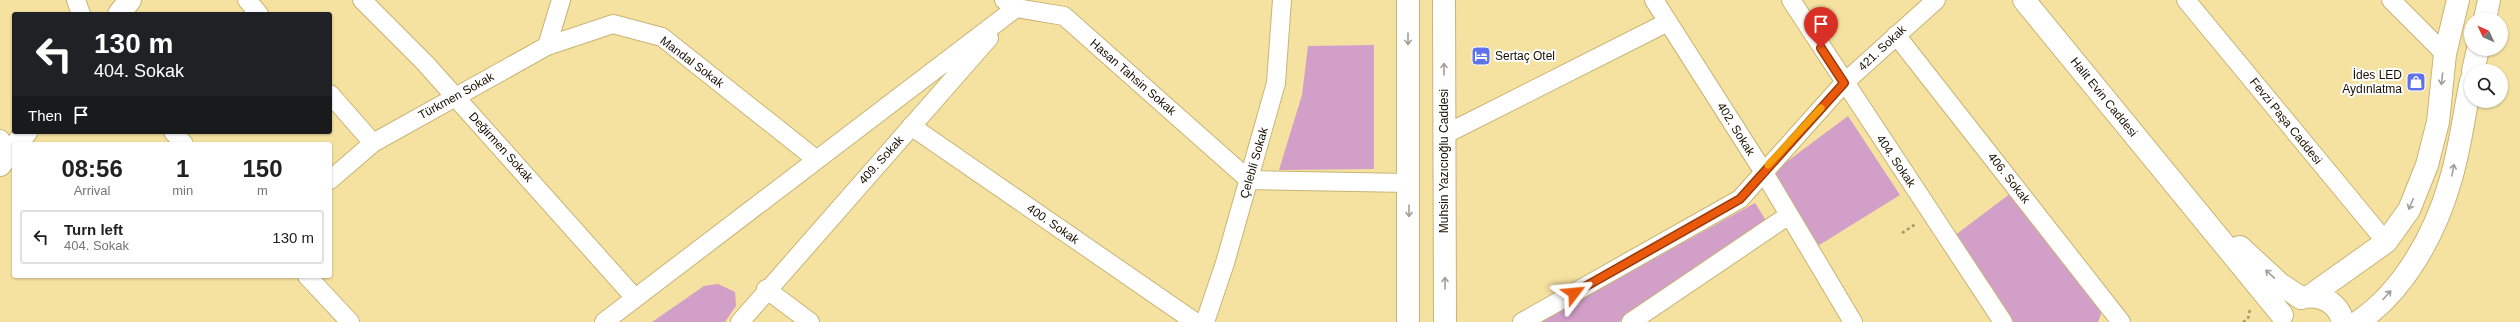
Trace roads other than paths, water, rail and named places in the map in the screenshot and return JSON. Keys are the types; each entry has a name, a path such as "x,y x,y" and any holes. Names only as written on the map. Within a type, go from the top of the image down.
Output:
{"main road":[{"path":"121,12 130,0"},
{"path":"1408,0 1408,322"},
{"name":"Halit Evin Caddesi","path":"2024,0 2184,194 2281,318"},
{"path":"2281,318 2293,302 2306,297 2386,242 2409,210 2427,165 2438,122 2445,54 2458,0"},
{"path":"2486,12 2489,0"},
{"name":"Muhsin Yazıcıoğlu Caddesi","path":"1445,322 1444,135 1448,2"},
{"path":"2358,322 2369,314 2401,280 2425,246 2450,182 2465,108"},
{"path":"16,142 24,134"},
{"name":"Halit Evin Caddesi","path":"2184,194 2280,284 2306,297 2321,298 2331,302 2339,310 2344,322"}],"street":[{"path":"76,0 80,12"},
{"path":"247,0 257,12"},
{"name":"Değirmen Sokak","path":"362,0 425,63 635,298"},
{"path":"547,46 561,0"},
{"name":"Çelebli Sokak","path":"1205,322 1250,180 1276,83 1282,0"},
{"name":"402. Sokak","path":"1654,0 1763,171 1853,322"},
{"name":"404. Sokak","path":"1790,0 2003,322"},
{"name":"421. Sokak","path":"1522,322 1740,199 1763,171 1844,83 1896,34 1936,0"},
{"name":"Fevzi Paşa Caddesi","path":"2186,0 2386,242"},
{"path":"2391,0 2445,54"},
{"path":"604,322 817,160 1015,3"},
{"name":"Hasan Tahsin Sokak","path":"1015,3 1064,16 1250,180"},
{"name":"409. Sokak","path":"740,322 766,289 911,126 1015,3"},
{"path":"1444,135 1668,22"},
{"name":"Mandal Sokak","path":"547,46 613,24 662,37 817,160"},
{"name":"406. Sokak","path":"1896,34 2121,322"},
{"name":"Türkmen Sokak","path":"332,178 373,143 547,46"},
{"path":"332,96 373,143"},
{"name":"400. Sokak","path":"911,126 1195,322"},
{"path":"175,134 182,142"},
{"path":"1250,180 1409,183"},
{"path":"1631,322 1789,215"},
{"path":"308,278 350,322"},
{"path":"766,289 810,322"}],"place":[{"name":"Sertaç Otel","path":"1481,56"},
{"name":"İdes LED Aydınlatma","path":"2416,82"}]}
